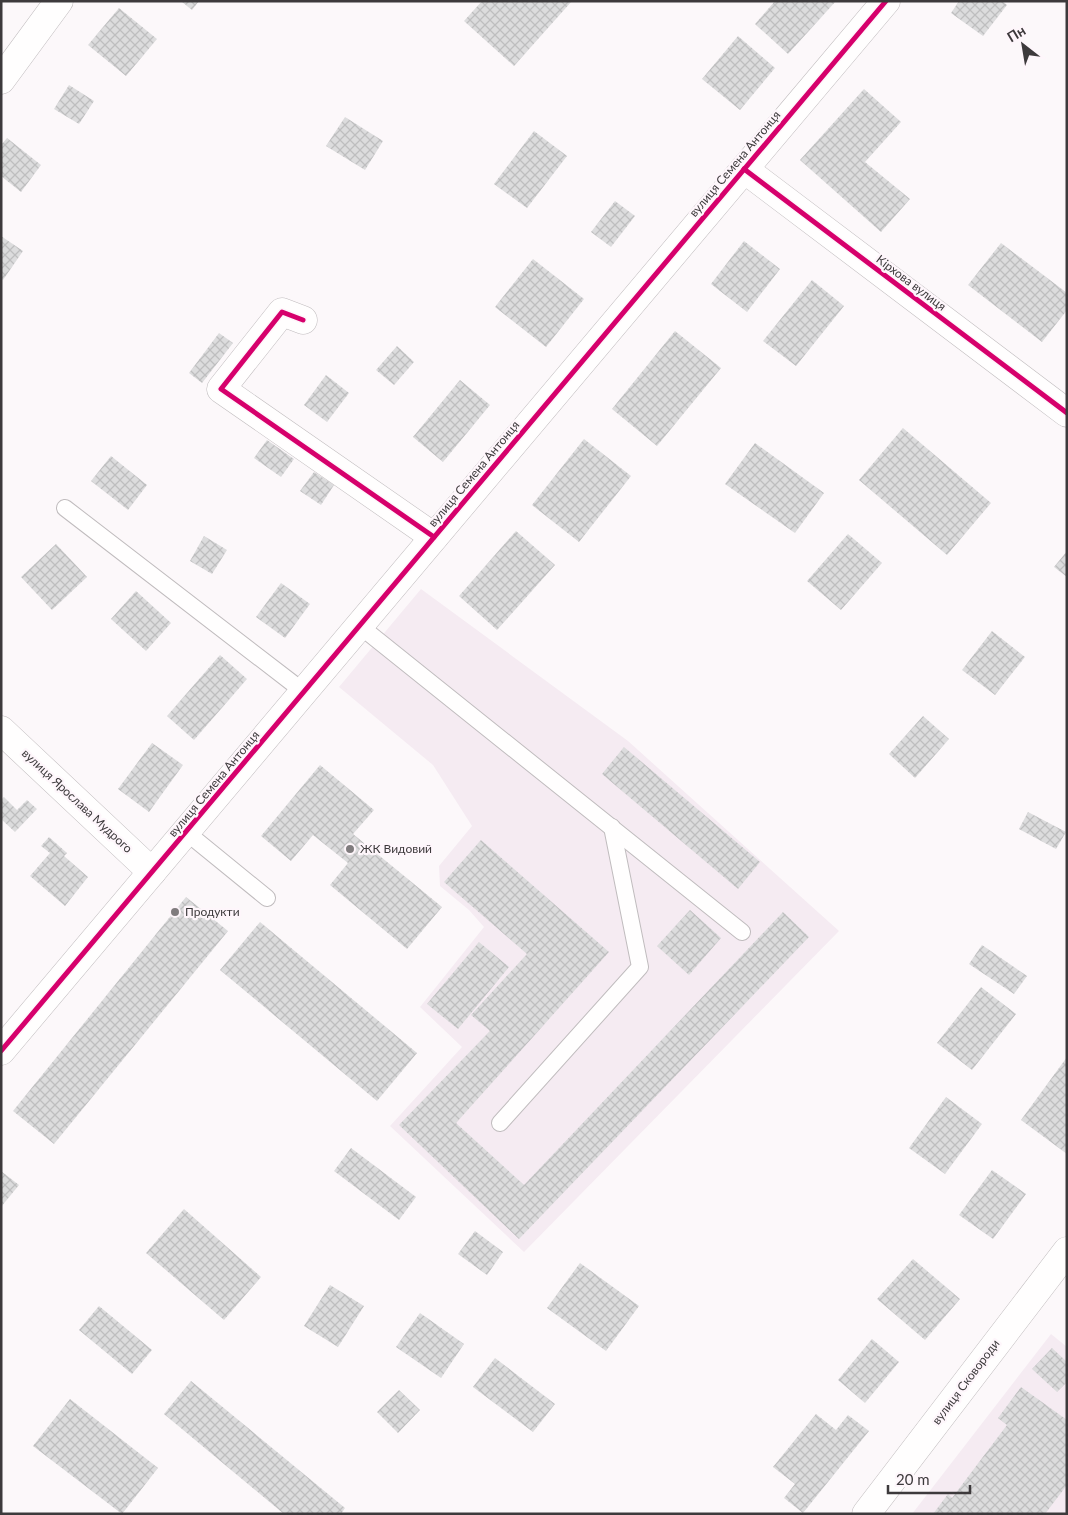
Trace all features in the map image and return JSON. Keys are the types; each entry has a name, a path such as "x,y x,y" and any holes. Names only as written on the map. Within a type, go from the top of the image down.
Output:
{"street":[{"path":"1,80 60,1"},
{"name":"вулиця Семена Антонця","path":"1,1052 886,1"},
{"name":"Кірхова вулиця","path":"744,169 1067,413"},
{"path":"303,320 282,312 221,389 434,537"},
{"name":"вулиця Ярослава Мудрого","path":"1,730 152,872"},
{"name":"вулиця Сковороди","path":"866,1514 1067,1251"}],"lane":[{"path":"65,508 304,692"},
{"path":"360,626 742,932"},
{"path":"500,1123 640,967 612,827"},
{"path":"186,832 267,898"}],"shaded area":[{"path":"421,589 628,741 839,931 524,1252 390,1126 462,1047 420,1007 484,927 469,910 440,886 439,866 472,826 433,765 339,687"},
{"path":"1051,1334 1067,1347 1067,1514 912,1514"}],"building":[{"path":"181,1 199,1 192,10"},
{"path":"482,1 572,1 514,66 464,21"},
{"path":"775,1 836,1 788,54 755,24"},
{"path":"959,1 1002,1 1007,5 983,36 951,13"},
{"path":"119,8 157,39 126,76 88,45"},
{"path":"738,36 775,68 740,110 702,79"},
{"path":"69,85 94,101 79,124 54,109"},
{"path":"864,89 901,122 865,162 910,199 881,232 800,160"},
{"path":"345,117 383,141 365,170 326,146"},
{"path":"534,131 567,156 527,208 494,184"},
{"path":"7,138 41,165 21,192 1,176 1,145"},
{"path":"615,201 635,216 611,247 591,232"},
{"path":"1,236 23,251 3,280 1,279"},
{"path":"744,241 780,269 747,312 711,284"},
{"path":"1001,243 1067,293 1067,310 1042,342 968,285"},
{"path":"533,259 584,299 546,347 495,307"},
{"path":"812,280 844,306 796,366 763,341"},
{"path":"675,331 721,368 657,446 612,409"},
{"path":"219,333 233,343 202,383 189,373"},
{"path":"397,346 414,362 394,385 376,370"},
{"path":"326,375 349,393 327,422 304,405"},
{"path":"460,380 490,405 443,462 413,437"},
{"path":"903,428 991,503 947,555 859,480"},
{"path":"584,439 631,476 579,542 532,505"},
{"path":"267,440 294,459 281,477 254,458"},
{"path":"755,443 824,493 795,533 725,484"},
{"path":"111,456 147,485 128,510 91,481"},
{"path":"314,472 334,485 321,505 300,491"},
{"path":"516,531 555,565 497,630 459,596"},
{"path":"848,534 882,563 841,610 807,581"},
{"path":"204,536 227,550 212,574 190,561"},
{"path":"56,544 87,577 52,610 21,577"},
{"path":"1067,551 1067,577 1054,567"},
{"path":"281,583 310,604 285,638 256,617"},
{"path":"136,591 171,623 146,651 111,619"},
{"path":"992,631 1025,657 995,695 962,670"},
{"path":"220,655 247,679 194,740 167,716"},
{"path":"923,716 949,739 915,778 889,754"},
{"path":"152,743 183,765 149,812 118,789"},
{"path":"624,747 760,862 738,889 602,774"},
{"name":"ЖК Видовий","path":"320,765 374,810 353,834 442,907 407,949 330,885 348,863 313,835 291,861 261,836"},
{"path":"4,797 17,810 27,800 37,809 15,832 1,819 1,800"},
{"path":"1028,812 1066,832 1056,849 1019,829"},
{"path":"49,837 67,853 64,856 88,877 65,906 30,876 50,853 41,846"},
{"path":"481,840 609,952 456,1123 524,1185 783,912 809,937 519,1239 399,1125 490,1031 471,1015 527,954 444,882"},
{"path":"186,897 228,931 54,1144 13,1111"},
{"path":"690,910 721,938 689,975 657,946"},
{"path":"260,922 417,1053 377,1101 220,970"},
{"path":"479,942 509,967 458,1029 427,1004"},
{"path":"982,945 1027,976 1014,994 969,964"},
{"path":"981,987 1016,1014 972,1070 937,1043"},
{"path":"1067,1057 1067,1154 1021,1120"},
{"path":"946,1097 982,1124 945,1174 909,1148"},
{"path":"351,1148 416,1197 399,1220 334,1171"},
{"path":"992,1170 1026,1194 993,1239 959,1215"},
{"path":"1,1171 19,1185 1,1207"},
{"path":"184,1209 261,1277 224,1320 146,1253"},
{"path":"475,1231 503,1252 487,1275 458,1254"},
{"path":"913,1259 960,1299 925,1340 877,1299"},
{"path":"580,1263 639,1306 606,1351 547,1308"},
{"path":"330,1285 364,1306 338,1347 304,1326"},
{"path":"99,1306 152,1350 132,1374 79,1330"},
{"path":"420,1313 464,1344 441,1378 396,1347"},
{"path":"872,1339 899,1362 865,1403 838,1380"},
{"path":"1052,1348 1067,1362 1067,1382 1057,1392 1032,1369"},
{"path":"495,1358 555,1404 533,1432 473,1387"},
{"path":"191,1381 345,1508 341,1514 284,1514 164,1414"},
{"path":"1021,1387 1067,1420 1067,1485 1045,1514 933,1514 948,1494 952,1498 1007,1425 998,1418"},
{"path":"399,1390 420,1410 398,1433 377,1412"},
{"path":"70,1399 158,1468 122,1514 33,1446"},
{"path":"816,1414 836,1430 848,1415 869,1431 803,1513 784,1498 795,1484 773,1467"}],"cycle path":[{"path":"1,1051 886,1"},
{"path":"744,169 1067,413"},
{"path":"303,320 282,312 221,389 434,537"}],"place":[{"name":"ЖК Видовий","path":"350,849"},
{"name":"Продукти","path":"175,912"}]}
